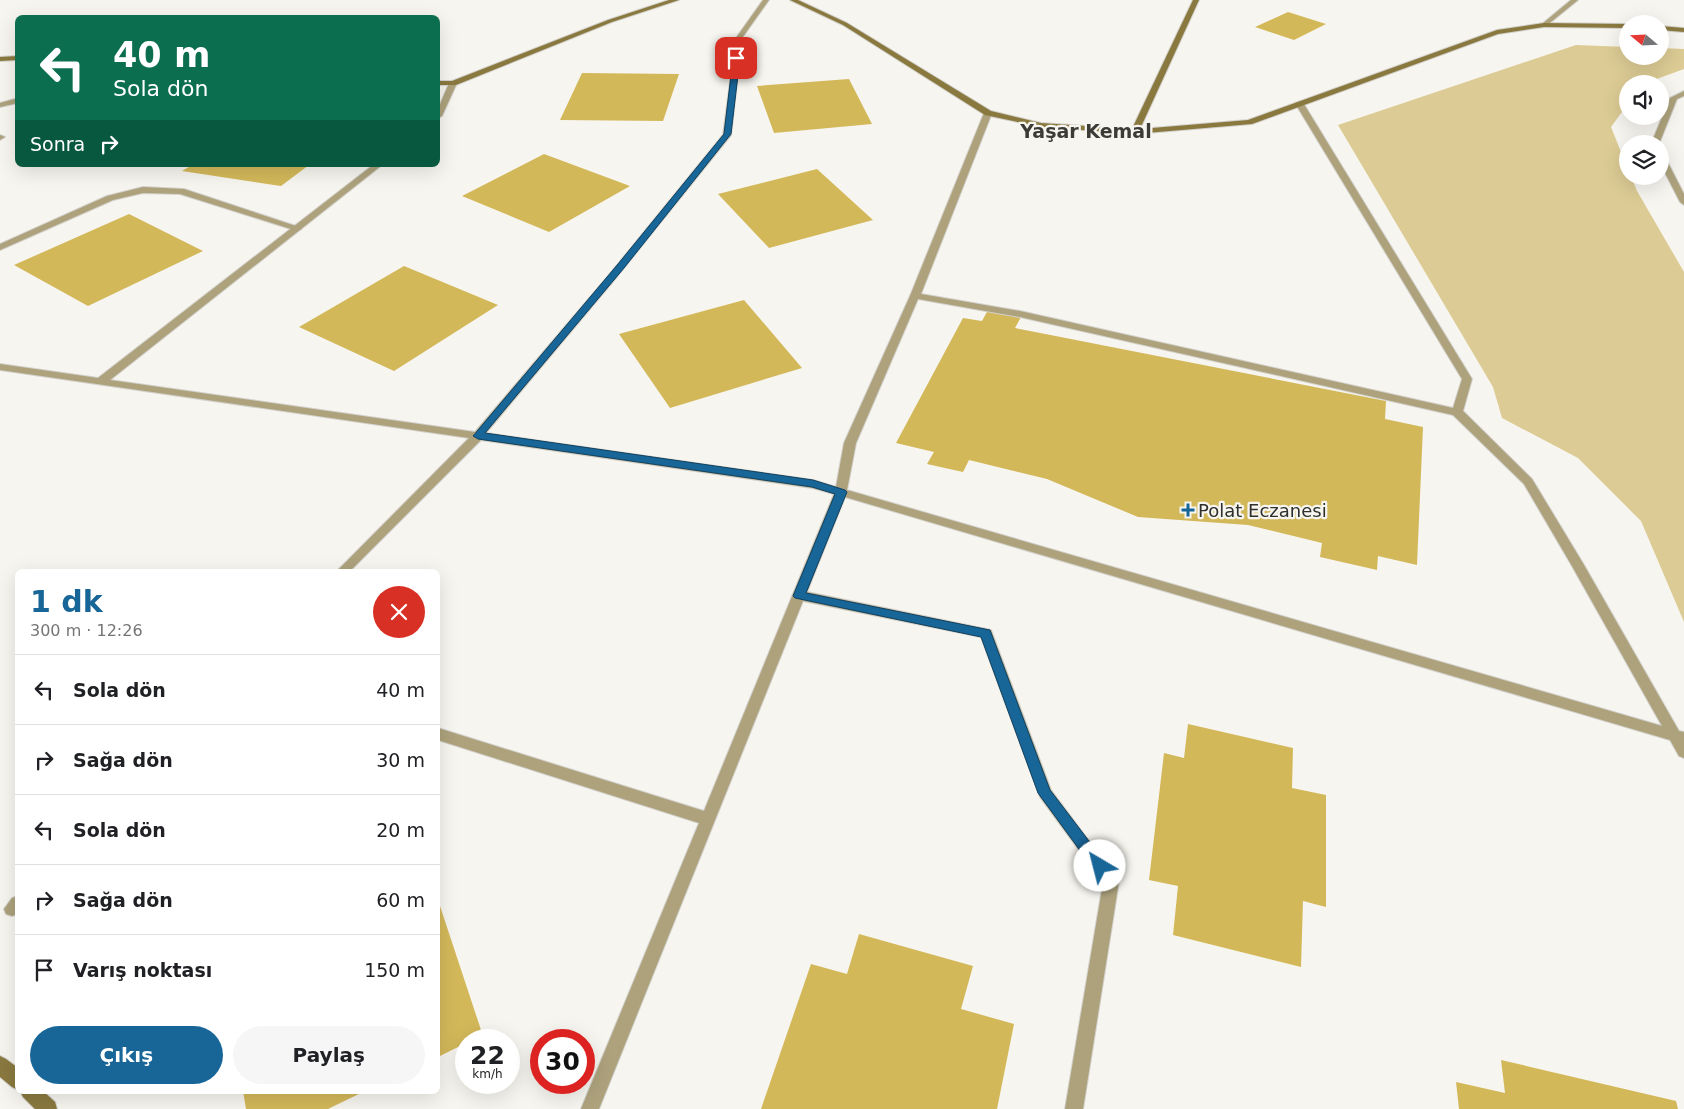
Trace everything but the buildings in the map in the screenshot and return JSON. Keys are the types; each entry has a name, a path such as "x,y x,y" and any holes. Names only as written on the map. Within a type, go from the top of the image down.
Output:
{"street":[{"path":"440,84 453,83 610,21 676,0"},
{"path":"345,569 478,436 624,262 727,134 738,38 766,0"},
{"path":"793,0 845,24 988,113 1042,125 1135,132 1248,122 1497,32 1544,25 1619,26"},
{"path":"1135,132 1196,0"},
{"path":"1544,25 1575,0"},
{"path":"1669,29 1684,30"},
{"path":"0,59 15,58"},
{"path":"440,112 453,83"},
{"path":"1659,135 1674,98 1684,93"},
{"path":"0,105 15,101"},
{"path":"1300,103 1467,379 1457,412"},
{"path":"590,1109 841,492 850,443 915,296 988,113"},
{"path":"101,381 375,167"},
{"path":"1669,173 1684,202"},
{"path":"0,247 110,198 126,193 157,189 182,191 297,228"},
{"path":"915,296 1020,314 1457,412 1528,482 1679,736 1684,752"},
{"path":"0,367 813,484 1679,736"},
{"path":"799,596 986,633 1044,793 1111,881 1074,1109"},
{"path":"440,735 708,819"},
{"path":"0,1065 15,1078"},
{"path":"32,1094 48,1109"}],"shaded area":[{"path":"1576,45 1619,47 1619,65 1669,65 1669,48 1684,49 1684,69 1668,75 1619,75 1619,116 1611,127 1619,147 1619,185 1635,185 1684,272 1684,622 1641,521 1578,458 1502,418 1493,387 1338,125"}],"place":[{"name":"Polat Eczanesi","path":"1188,510"}],"district":[{"name":"Yaşar Kemal","path":"1086,131"}],"route":[{"path":"736,58 727,134 621,266 478,436 813,484 841,492 799,596 986,633 1044,793 1100,866"}]}
